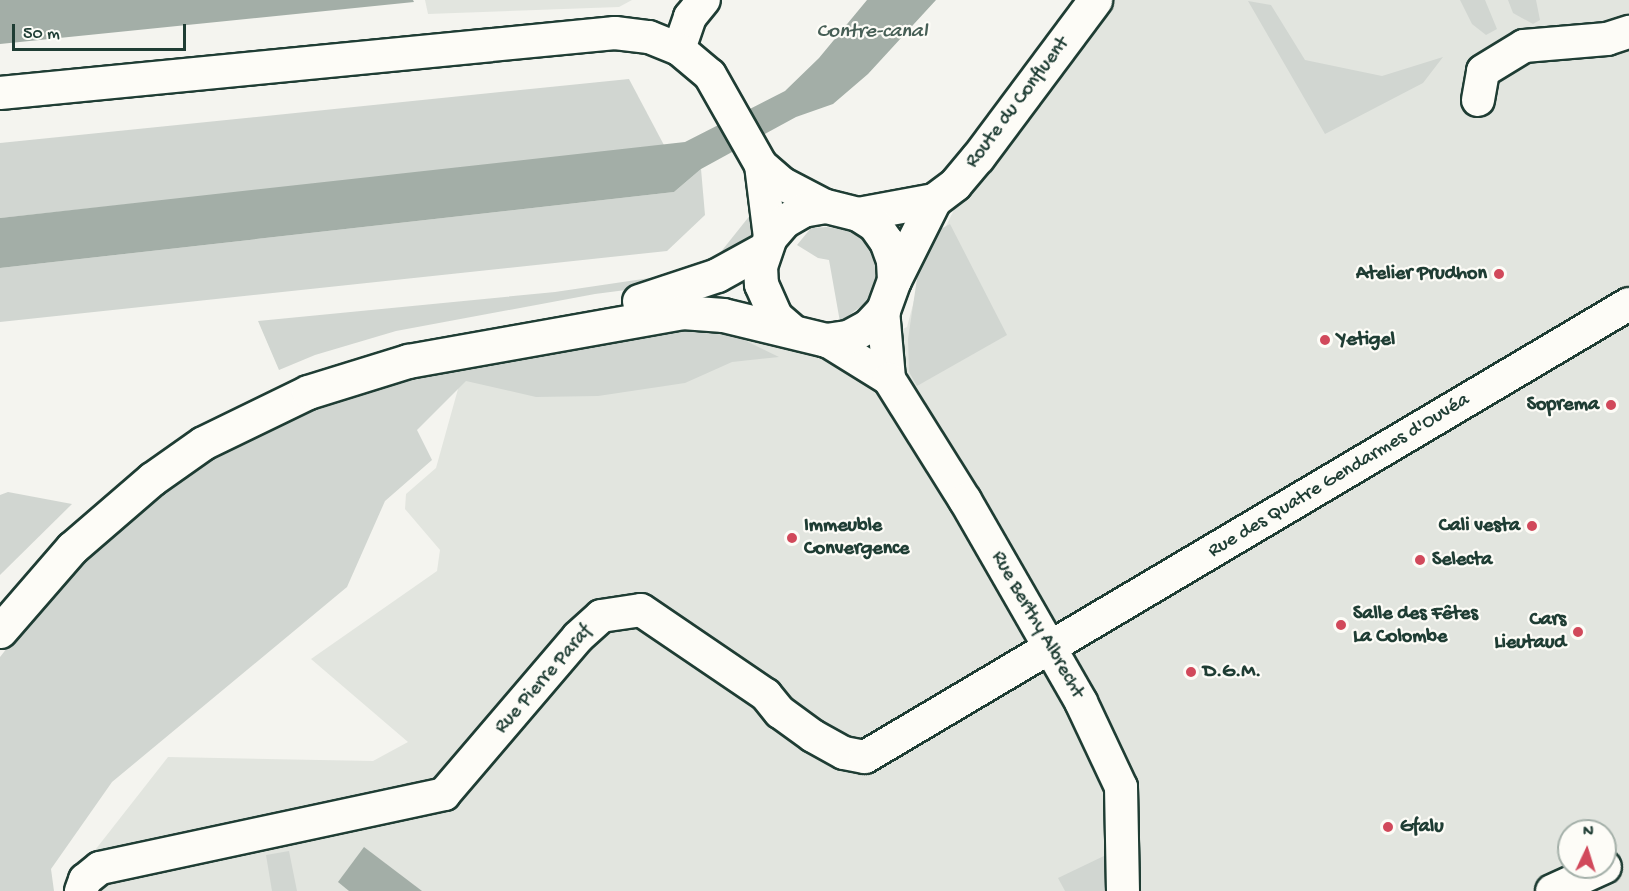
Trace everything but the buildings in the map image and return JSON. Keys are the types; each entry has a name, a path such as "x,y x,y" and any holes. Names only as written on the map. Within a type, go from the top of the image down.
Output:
{"main road":[{"name":"Route du Confluent","path":"888,295 934,200 955,184 978,157 1095,0"},
{"name":"Route du Confluent","path":"858,214 934,200"},
{"path":"0,630 43,577 101,519 203,443 308,392 408,361 624,320 682,312 723,315 790,329 826,340 848,337 868,326 888,295 893,260 886,242 874,225 858,214 825,206 803,210 784,221 767,243 760,266 766,302 790,329"},
{"path":"0,601 59,537 126,477 172,443 266,391 378,351 670,294 767,243"}],"street":[{"path":"679,49 690,17 704,0"},
{"path":"1478,100 1483,71 1524,46 1606,39 1629,32"},
{"path":"0,93 615,33 649,37 679,49 710,75 758,158 783,184 825,206"},
{"path":"758,158 767,243"},
{"name":"Rue Berthy Albrecht","path":"888,295 889,379"},
{"name":"Rue des Quatre Gendarmes d'Ouvéa","path":"1050,648 1629,304"},
{"name":"Rue Berthy Albrecht","path":"826,340 889,379 965,500 1081,702 1121,787 1124,891"},
{"name":"Rue Pierre Paraf","path":"91,879 444,794 578,637 601,616 640,610 766,695 780,712 813,736 844,753 865,757 1050,648"},
{"path":"1552,891 1578,879"}],"shaded area":[{"path":"425,0 632,0 619,7 428,14"},
{"path":"1111,0 1629,0 1629,891 63,891 168,757 373,761 408,742 311,659 437,571 440,550 405,509 406,494 436,468 463,371 657,329 739,329 832,362 907,327 920,278 961,196"},
{"path":"1460,0 1485,0 1497,29 1486,35 1472,24"},
{"path":"1508,0 1536,0 1540,20 1533,24 1513,13"},
{"path":"1248,1 1271,5 1305,60 1382,76 1443,57 1423,83 1325,134"},
{"path":"629,79 665,147 0,218 0,143"},
{"path":"701,169 705,215 667,251 0,322 0,268 674,192"},
{"path":"759,204 754,233 747,241 716,258"},
{"path":"950,224 1007,335 917,386 909,372 908,339 918,272 937,231"},
{"path":"827,227 856,232 868,244 875,265 875,285 868,301 840,322 829,260 818,258 797,245 811,228"},
{"path":"698,264 704,270 672,284 595,294 396,331 315,355 279,370 258,321 555,292 670,275"},
{"path":"651,325 732,334 779,357 732,362 685,383 598,396 536,397 466,381 417,430 432,460 385,501 347,587 112,782 51,869 54,891 0,891 0,657 66,573 155,494 240,437 373,384"},
{"path":"8,492 72,504 0,575 0,495"},
{"path":"289,851 297,891 272,891 266,855"},
{"path":"1106,855 1106,891 1065,891 1058,878"}],"water":[{"path":"0,0 413,0 414,2 0,44"},
{"name":"Contre-canal","path":"867,0 936,0 868,74 833,104 796,117 701,169 674,192 0,268 0,218 685,142 785,91 819,58"},
{"path":"364,847 422,891 349,891 338,882"}],"place":[{"name":"Atelier Prudhon","path":"1499,274"},
{"name":"Yetigel","path":"1325,340"},
{"name":"Soprema","path":"1611,405"},
{"name":"Cali vesta","path":"1532,526"},
{"name":"Immeuble Convergence","path":"792,538"},
{"name":"Selecta","path":"1420,560"},
{"name":"Salle des Fêtes La Colombe","path":"1341,625"},
{"name":"Cars Lieutaud","path":"1578,632"},
{"name":"D.G.M.","path":"1191,672"},
{"name":"Gfalu","path":"1388,827"}]}
